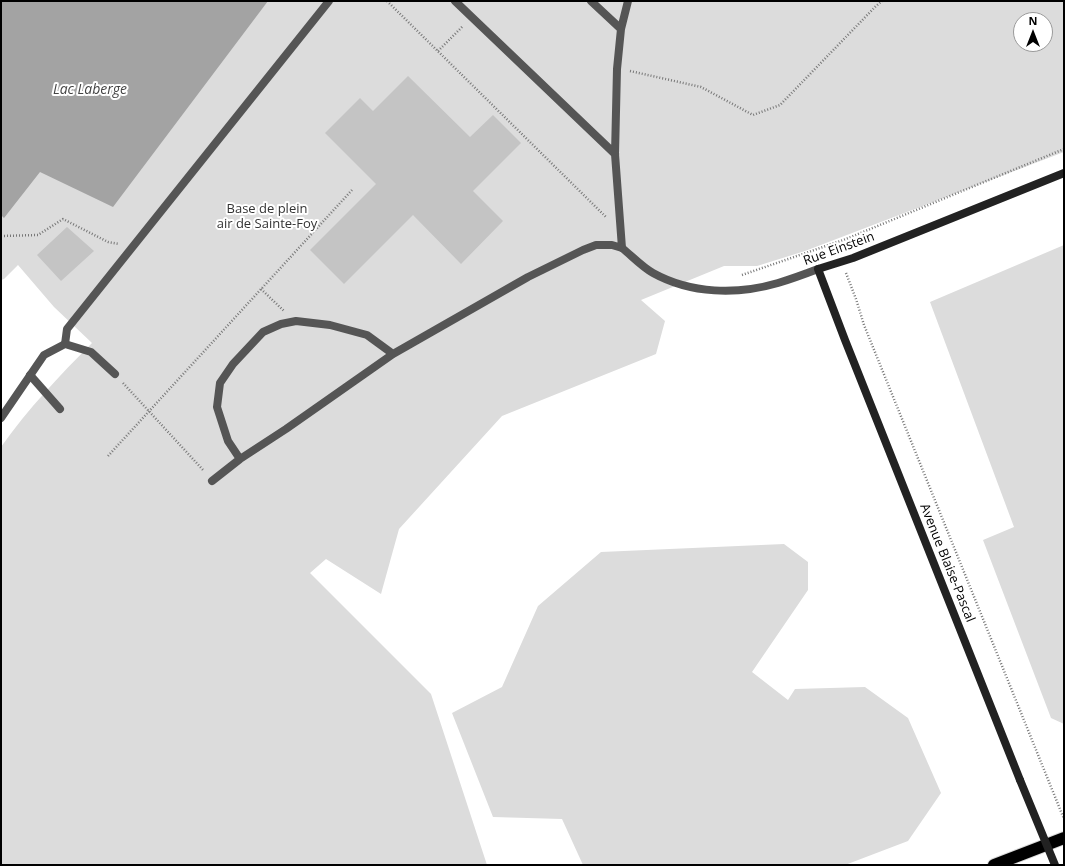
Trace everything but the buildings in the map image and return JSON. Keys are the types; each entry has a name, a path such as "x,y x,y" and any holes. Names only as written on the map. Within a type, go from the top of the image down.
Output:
{"highway":[{"path":"1024,854 1064,829"},
{"path":"994,865 1064,838"}],"street":[{"path":"65,344 67,329 329,1"},
{"path":"455,1 615,154"},
{"path":"591,1 621,29"},
{"path":"212,481 240,459 286,429 393,354 528,277 596,244 612,245 622,248 615,154 617,69 621,29 628,1"},
{"name":"Rue Einstein","path":"622,248 652,272 675,283 698,289 735,290 758,287 777,283 854,258 1064,173"},
{"name":"Avenue Blaise-Pascal","path":"818,269 848,348 1055,865"},
{"path":"240,459 228,441 217,407 220,383 233,364 263,332 282,324 296,321 330,325 367,335 393,354"},
{"path":"1,418 44,355 65,344 91,352 115,374"},
{"path":"30,375 60,409"}],"path":[{"path":"387,1 605,215 608,222"},
{"path":"617,69 701,87 753,115 780,105 882,1"},
{"path":"438,51 472,17"},
{"path":"737,276 750,273 846,239 1064,149"},
{"path":"108,456 352,190"},
{"path":"1,236 38,236 63,219 108,242 134,245"},
{"path":"261,289 296,321"},
{"path":"854,295 867,332 1064,819"},
{"path":"115,374 212,481"}],"green space":[{"name":"Base de plein air de Sainte-Foy","path":"1,1 1064,1 1064,152 805,251 757,266 724,266 641,300 665,321 656,354 502,416 399,529 381,594 326,559 310,573 431,694 487,865 1,865 1,447 44,393 92,343 54,307 18,265 4,279 1,280"},
{"path":"1064,245 1064,724 1051,718 983,540 1014,527 930,302"},
{"path":"784,544 808,562 808,590 752,672 788,700 795,689 865,687 908,718 941,793 908,841 845,865 583,865 562,819 493,817 452,713 502,687 538,606 601,552"}],"water":[{"name":"Lac Laberge","path":"1,1 268,1 113,207 40,172 4,218 1,215"}]}
